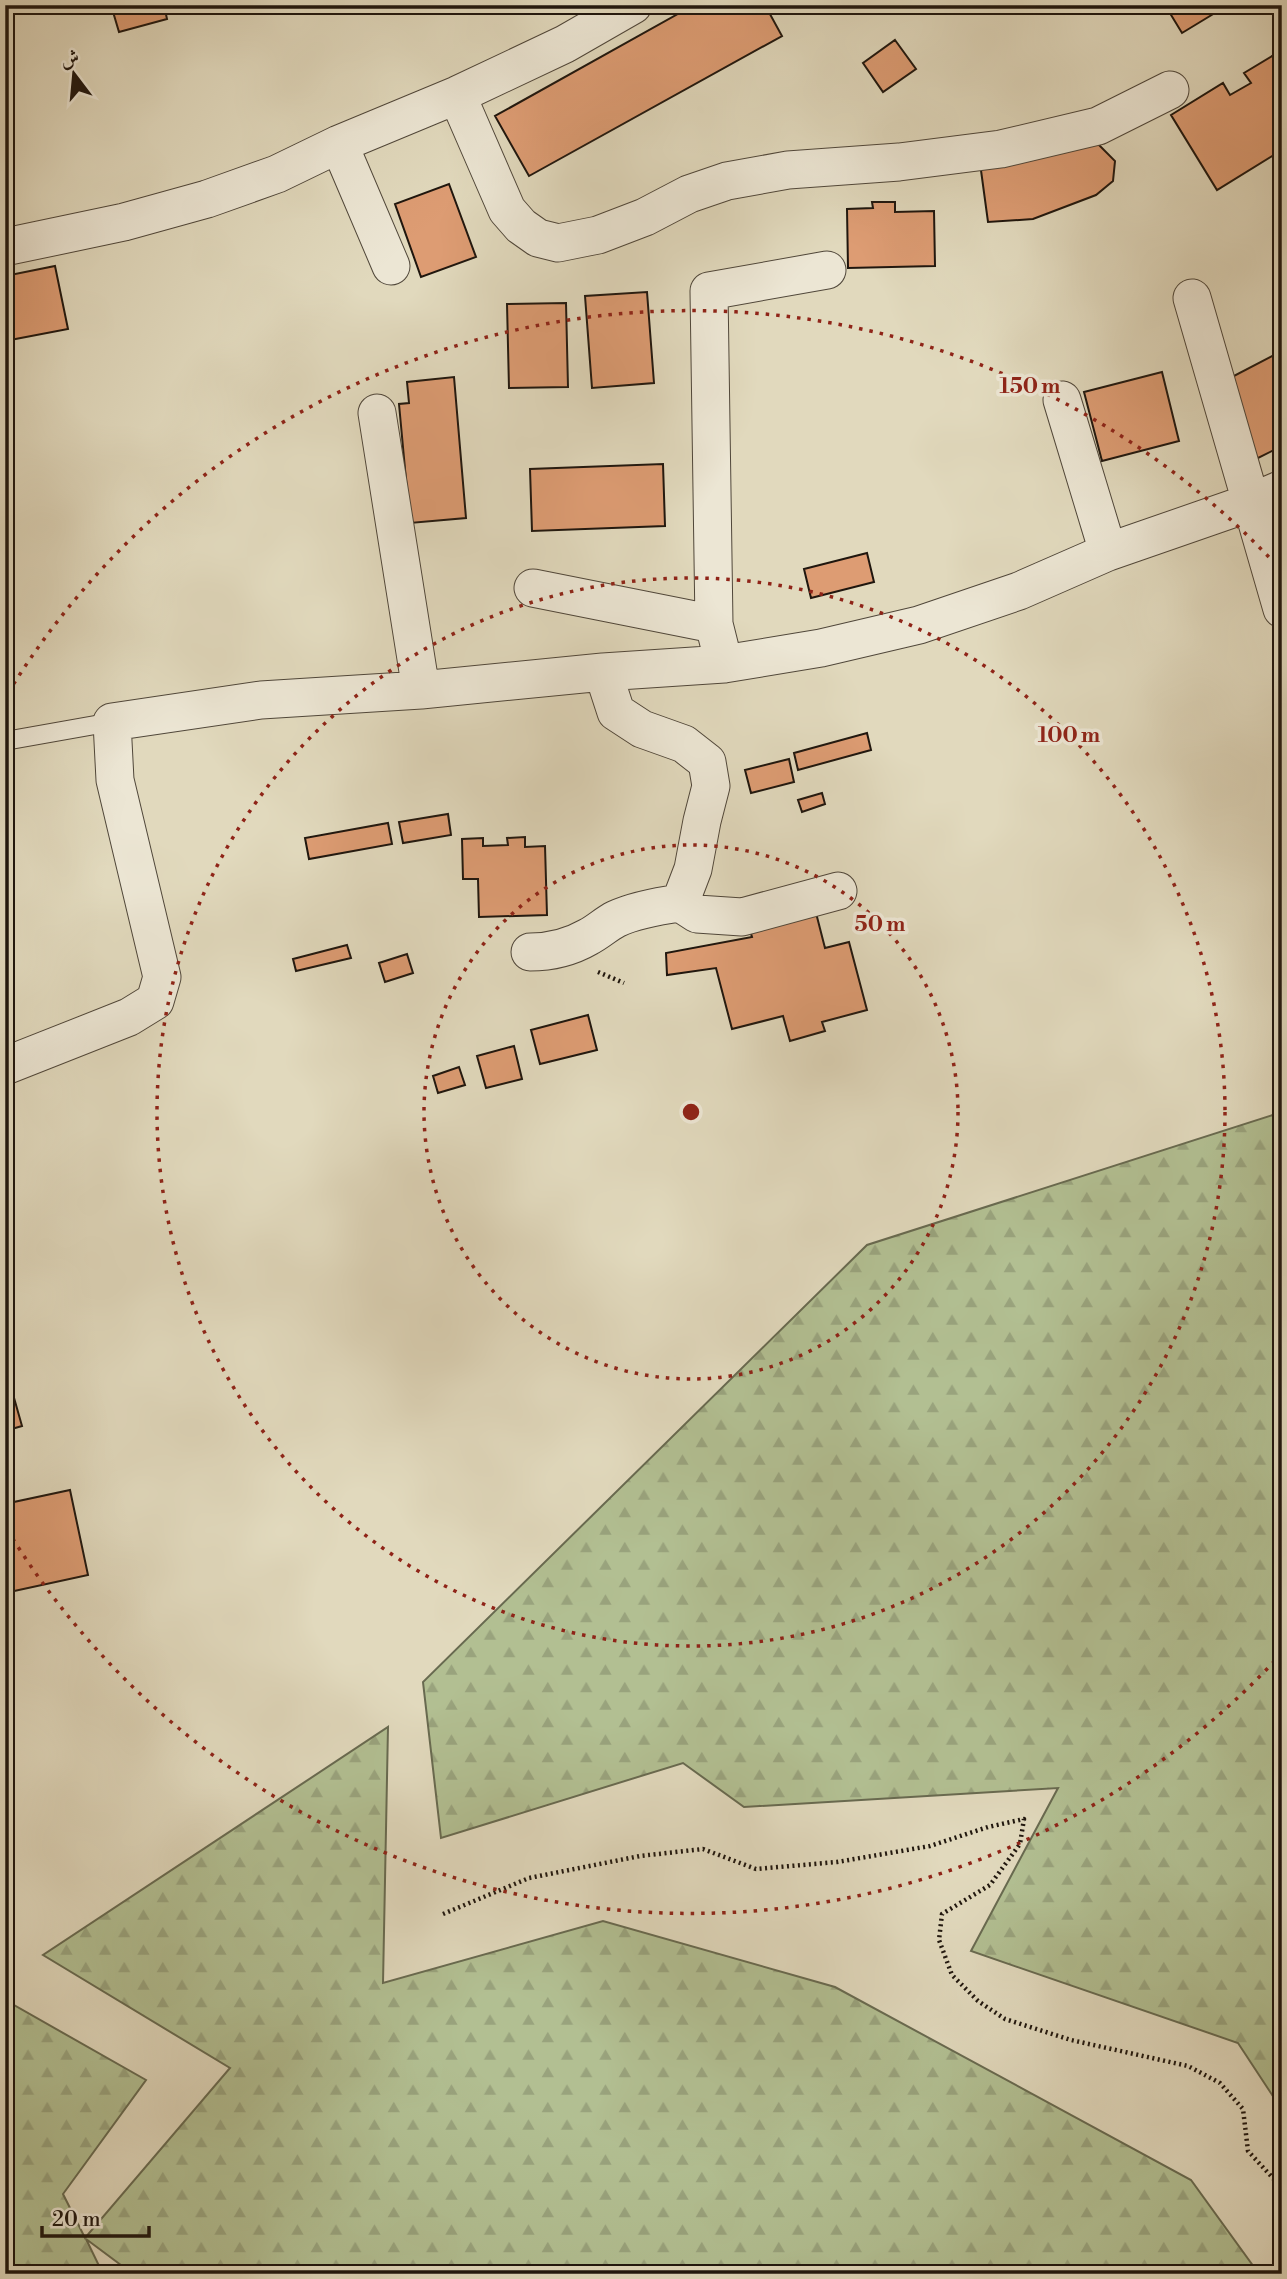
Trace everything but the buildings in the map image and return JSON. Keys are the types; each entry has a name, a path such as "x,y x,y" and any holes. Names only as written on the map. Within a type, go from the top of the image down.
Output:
{"street":[{"path":"5,247 124,222 207,199 277,174 565,44 634,5"},
{"path":"457,94 507,210 521,226 538,238 558,243 598,235 645,217 690,194 727,181 788,170 944,157 1001,149 1098,126 1170,90"},
{"path":"340,144 391,266"},
{"path":"724,664 714,624 709,292 827,270"},
{"path":"1192,298 1267,496 1282,609"},
{"path":"1062,400 1108,552"},
{"path":"377,413 421,690"},
{"path":"5,1066 129,1017 155,1001 162,977 115,780 112,722 261,700 421,690 603,672 724,664 821,648 919,625 1019,591 1108,552 1267,496"},
{"path":"533,588 714,624"},
{"path":"603,672 615,712 642,729 684,744 707,762 711,786 692,869 680,903"},
{"path":"530,952 550,952 568,947 588,938 616,919 656,907 680,903 697,914 742,917 785,903 838,891"}],"lane":[{"path":"5,741 112,722"}],"path":[{"path":"443,1914 530,1878 640,1856 703,1849 756,1869 823,1863 930,1846 988,1827 1024,1819 1020,1844 990,1885 942,1914 939,1940 952,1975 978,2001 1005,2019 1072,2040 1188,2066 1220,2083 1243,2109 1248,2151 1282,2188"}],"green space":[{"path":"1282,1112 1282,2110 1238,2043 971,1951 1058,1788 744,1807 683,1763 441,1838 423,1682 867,1245"},
{"path":"388,1727 383,1983 603,1921 835,1987 1191,2180 1259,2274 133,2274 86,2239 103,2274 5,2274 5,2000 146,2080 63,2194 85,2238 230,2068 43,1955"}]}
